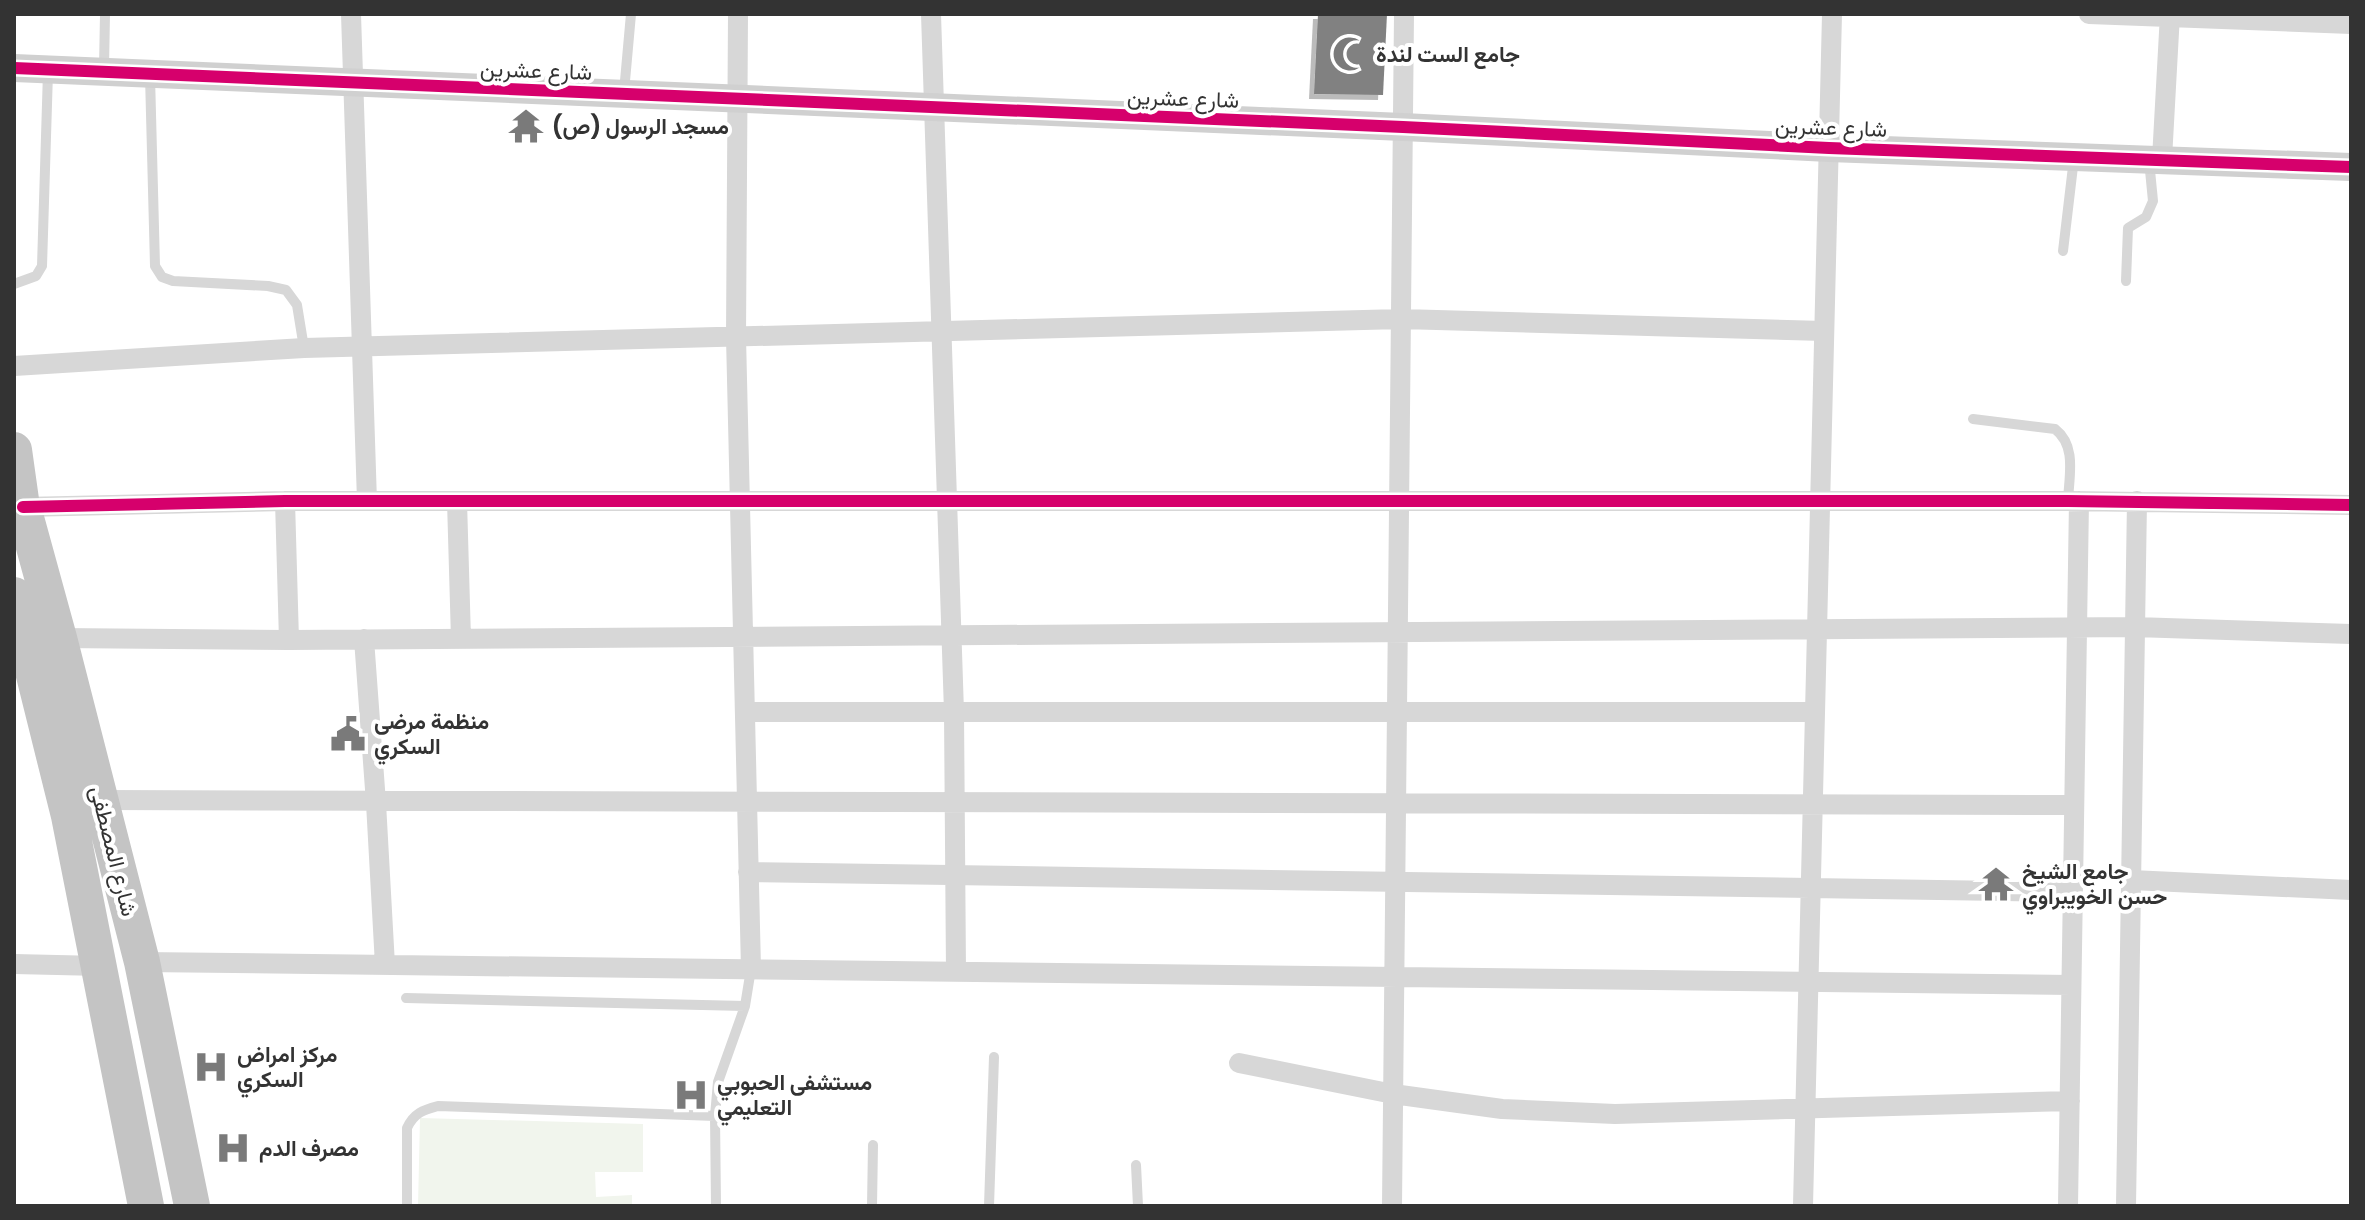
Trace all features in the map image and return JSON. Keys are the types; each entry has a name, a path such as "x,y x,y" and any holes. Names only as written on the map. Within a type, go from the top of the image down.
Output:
{"highway":[{"name":"شارع المصطفى","path":"14,450 19,497 59,638 142,962 192,1206"},
{"name":"شارع المصطفى","path":"14,595 24,671 69,816 146,1206"}],"street":[{"path":"351,14 356,83 367,501"},
{"path":"738,14 740,99 736,337 751,969"},
{"path":"931,14 952,635 956,972"},
{"path":"1392,1206 1404,14"},
{"path":"1803,1206 1832,14"},
{"path":"2089,14 2351,24"},
{"path":"2156,159 2170,15"},
{"name":"شارع عشرين","path":"14,68 1829,148 2351,167"},
{"path":"14,366 304,348 1401,319 1824,331"},
{"path":"19,497 285,501 2137,501 2351,505"},
{"path":"285,501 289,640"},
{"path":"457,501 461,639"},
{"path":"2068,1206 2077,628 2074,501"},
{"path":"2126,1206 2137,501"},
{"path":"59,638 289,640 2135,627 2351,634"},
{"path":"364,639 385,965"},
{"path":"745,712 1815,712"},
{"path":"101,800 2074,805"},
{"path":"748,872 2073,892"},
{"path":"2131,880 2351,890"},
{"path":"142,962 2071,985"},
{"path":"14,964 100,966"},
{"path":"1239,1063 1393,1094 1502,1109 1615,1114 2070,1101"}],"lane":[{"path":"104,72 105,14"},
{"path":"624,94 631,14"},
{"path":"14,284 36,276 42,266 48,70"},
{"path":"150,74 155,266 162,277 173,281 268,286 286,290 297,305 304,348"},
{"path":"2063,251 2075,156"},
{"path":"2126,281 2128,228 2146,217 2153,201 2156,159"},
{"path":"1973,419 2055,429 2065,437 2069,446 2074,501"},
{"path":"716,1206 715,1116 718,1082 745,1006 751,969"},
{"path":"406,998 745,1006"},
{"path":"989,1206 994,1057"},
{"path":"407,1206 407,1128 413,1117 423,1110 438,1106 715,1116"},
{"path":"872,1206 873,1145"},
{"path":"1136,1165 1138,1206"}],"shaded area":[{"path":"420,1118 643,1124 643,1172 595,1172 596,1197 632,1195 632,1206 418,1206"}],"building":[{"name":"جامع الست لندة","path":"1318,14 1387,14 1383,95 1314,94"}],"cycle path":[{"path":"14,68 1829,148 2351,167"},
{"path":"23,507 285,501 2068,501 2351,505"}],"place":[{"name":"جامع الست لندة","path":"1350,54"},
{"name":"مسجد الرسول (ص)","path":"526,126"},
{"name":"منظمة مرضى السكري","path":"348,734"},
{"name":"جامع الشيخ حسن الخويبراوي","path":"1996,884"},
{"name":"مركز امراض السكري","path":"211,1067"},
{"name":"مستشفى الحبوبي التعليمي","path":"691,1095"},
{"name":"مصرف الدم","path":"233,1148"}]}
